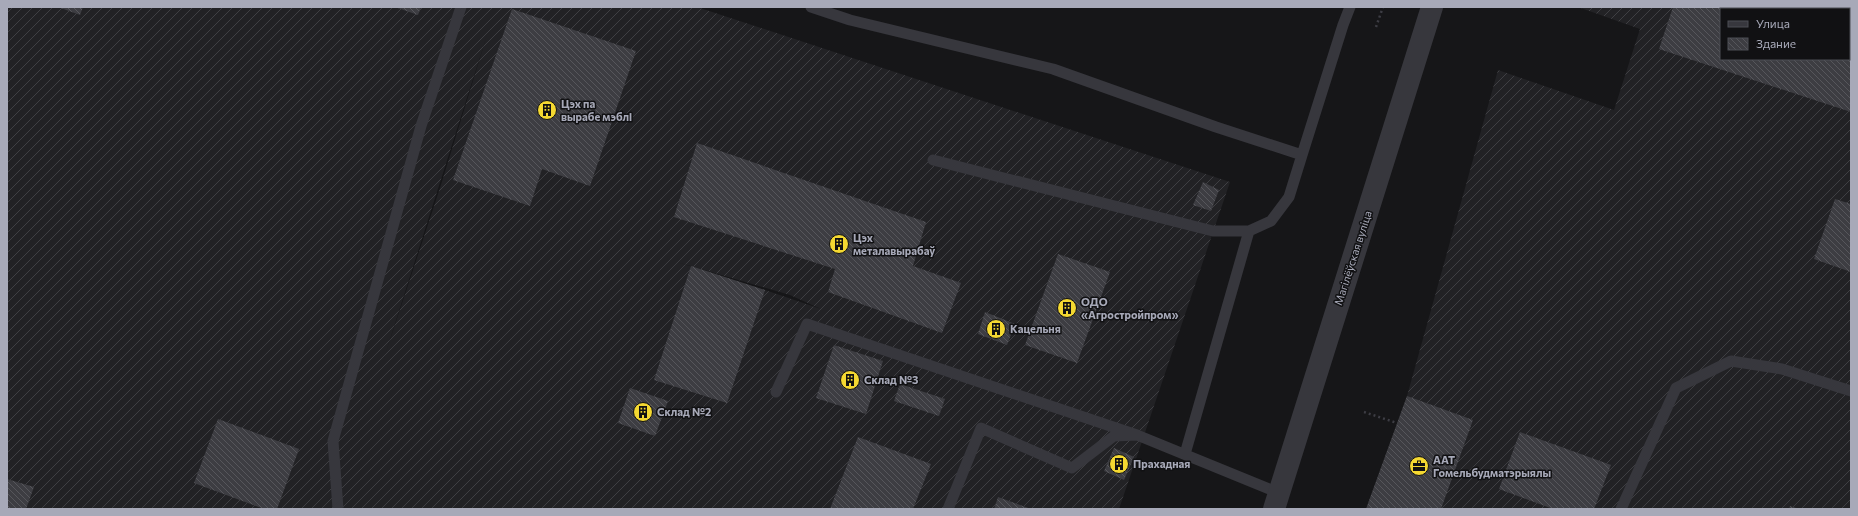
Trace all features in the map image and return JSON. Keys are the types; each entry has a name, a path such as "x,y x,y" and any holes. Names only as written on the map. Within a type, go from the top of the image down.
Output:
{"street":[{"name":"Магілёўская вуліца","path":"1276,501 1432,7"}],"lane":[{"path":"338,509 333,440 421,126 461,7"},
{"path":"811,7 850,20 1053,69 1216,127 1302,155"},
{"path":"933,160 1213,231 1249,231 1272,221 1289,197 1350,7"},
{"path":"1185,454 1249,231"},
{"path":"776,392 807,324 1137,435 1185,454 1276,501"},
{"path":"1621,509 1676,388 1731,362 1782,369 1851,391"},
{"path":"948,509 981,428 1072,468 1114,436 1137,435"}],"path":[{"path":"1376,27 1383,7"},
{"path":"1364,412 1397,423"}],"shaded area":[{"path":"7,7 697,7 1230,182 1119,509 7,509","holes":["488,32 440,188 384,358","677,262 790,295 821,309 765,290"]},
{"name":"ААТ Гомельбудматэрыялы","path":"1578,7 1851,7 1851,509 1366,509 1407,396 1498,70 1614,110 1640,29"}],"building":[{"path":"58,7 83,7 80,15"},
{"path":"395,7 421,7 418,15"},
{"path":"1673,7 1851,7 1851,112 1659,49"},
{"name":"Цэх па вырабе мэблі","path":"512,9 636,51 590,186 542,169 530,206 453,180"},
{"name":"Цэх металавырабаў","path":"697,143 926,222 913,266 961,283 942,333 828,292 835,269 674,217"},
{"path":"1203,182 1219,190 1211,211 1193,205"},
{"path":"1835,199 1851,204 1851,272 1814,259"},
{"name":"ОДО «Агростройпром»","path":"1058,254 1110,272 1077,363 1025,345"},
{"path":"691,266 765,290 727,403 654,380"},
{"name":"Кацельня","path":"985,312 1015,324 1007,345 978,334"},
{"name":"Склад №3","path":"834,345 883,361 866,414 816,398"},
{"path":"900,384 945,399 939,416 894,401"},
{"name":"Склад №2","path":"630,388 668,401 655,436 618,423"},
{"name":"ААТ Гомельбудматэрыялы","path":"1407,396 1473,420 1441,509 1366,509"},
{"path":"218,419 299,449 277,509 264,509 194,483"},
{"path":"1520,432 1611,465 1594,509 1553,509 1499,489"},
{"path":"858,437 931,464 913,509 830,509"},
{"name":"Прахадная","path":"1114,448 1134,457 1124,480 1104,471"},
{"path":"7,479 34,487 26,509 7,509"},
{"path":"998,497 1031,509 994,509"},
{"path":"1790,506 1799,509 1789,509"}],"place":[{"name":"Цэх па вырабе мэблі","path":"547,110"},
{"name":"Цэх металавырабаў","path":"839,244"},
{"name":"ОДО «Агростройпром»","path":"1067,308"},
{"name":"Кацельня","path":"996,329"},
{"name":"Склад №3","path":"850,380"},
{"name":"Склад №2","path":"643,412"},
{"name":"Прахадная","path":"1119,464"},
{"name":"ААТ Гомельбудматэрыялы","path":"1419,466"}]}
